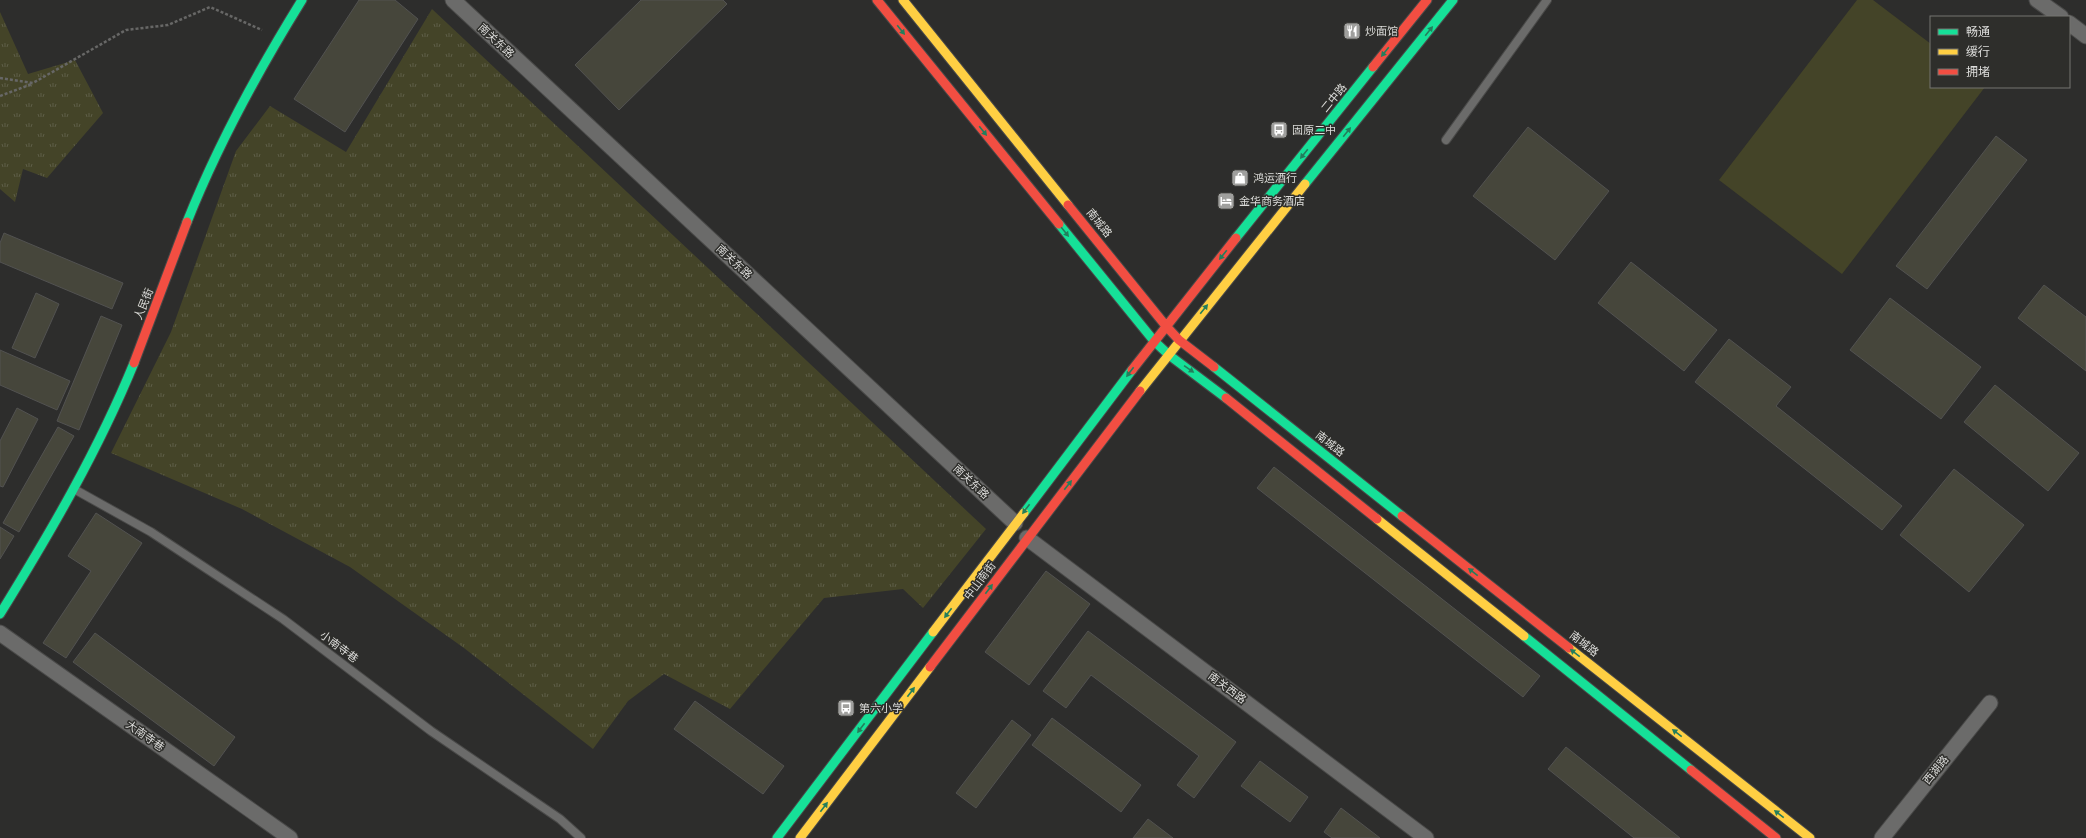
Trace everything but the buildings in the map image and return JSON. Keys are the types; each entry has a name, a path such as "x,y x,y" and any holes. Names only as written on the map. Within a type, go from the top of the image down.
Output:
{"main road":[{"name":"人民街","path":"0,614 74,489 121,394 201,189 224,138 259,71 302,0"},
{"path":"877,0 1154,341 1169,355 1212,386 1776,838"},
{"name":"南城路","path":"903,0 1166,326 1179,340 1810,838"},
{"name":"二中路","path":"1154,341 1427,0"},
{"path":"1179,340 1453,0"},
{"name":"中山南街","path":"800,838 1179,340"},
{"name":"中山南街","path":"777,838 1154,341"}],"street":[{"name":"南关东路","path":"452,0 1015,523"},
{"path":"2037,0 2059,16"},
{"path":"2070,24 2086,36"},
{"name":"南关西路","path":"1027,538 1426,838"},
{"name":"大南寺巷","path":"0,634 290,838"},
{"name":"西湖路","path":"1882,838 1990,703"}],"lane":[{"path":"1446,140 1547,0"},
{"name":"小南寺巷","path":"74,489 151,532 283,619 431,731 560,818 581,838"}],"path":[{"path":"0,96 33,83 126,30 168,25 198,10 210,7 279,38"},
{"path":"0,78 33,83"}],"green space":[{"path":"1857,0 1873,0 1930,43 1930,88 1984,88 1842,274 1719,180"},
{"path":"432,9 986,529 923,608 903,589 824,598 730,709 664,674 628,701 593,749 464,648 350,567 242,509 111,453 171,332 236,151 270,106 346,152"},
{"path":"0,12 28,74 75,60 103,113 47,178 23,169 15,202 0,189"}],"traffic: fast":[{"path":"187,222 225,136 254,81 302,0"},
{"path":"1305,184 1453,0"},
{"path":"1236,238 1373,67"},
{"path":"1059,224 1154,341 1169,355 1226,398"},
{"path":"0,614 55,522 89,460 134,363"},
{"path":"1214,367 1402,516"},
{"path":"1024,513 1132,370"},
{"path":"777,838 933,632"},
{"path":"1524,636 1691,770"}],"traffic: slow":[{"path":"903,0 1068,205"},
{"path":"1140,391 1305,184"},
{"path":"933,632 1024,513"},
{"path":"1377,519 1524,636"},
{"path":"1569,648 1810,838"},
{"path":"800,838 930,667"}],"traffic: jam":[{"path":"877,0 1059,224"},
{"path":"1373,67 1427,0"},
{"path":"1068,205 1166,326 1179,340 1214,367"},
{"path":"134,363 187,222"},
{"path":"1132,370 1236,238"},
{"path":"930,667 1140,391"},
{"path":"1226,398 1377,519"},
{"path":"1402,516 1569,648"},
{"path":"1691,770 1776,838"}],"place":[{"name":"炒面馆","path":"1352,31"},
{"name":"固原二中","path":"1279,130"},
{"name":"鸿运酒行","path":"1240,178"},
{"name":"金华商务酒店","path":"1226,201"},
{"name":"第六小学","path":"846,708"}]}
